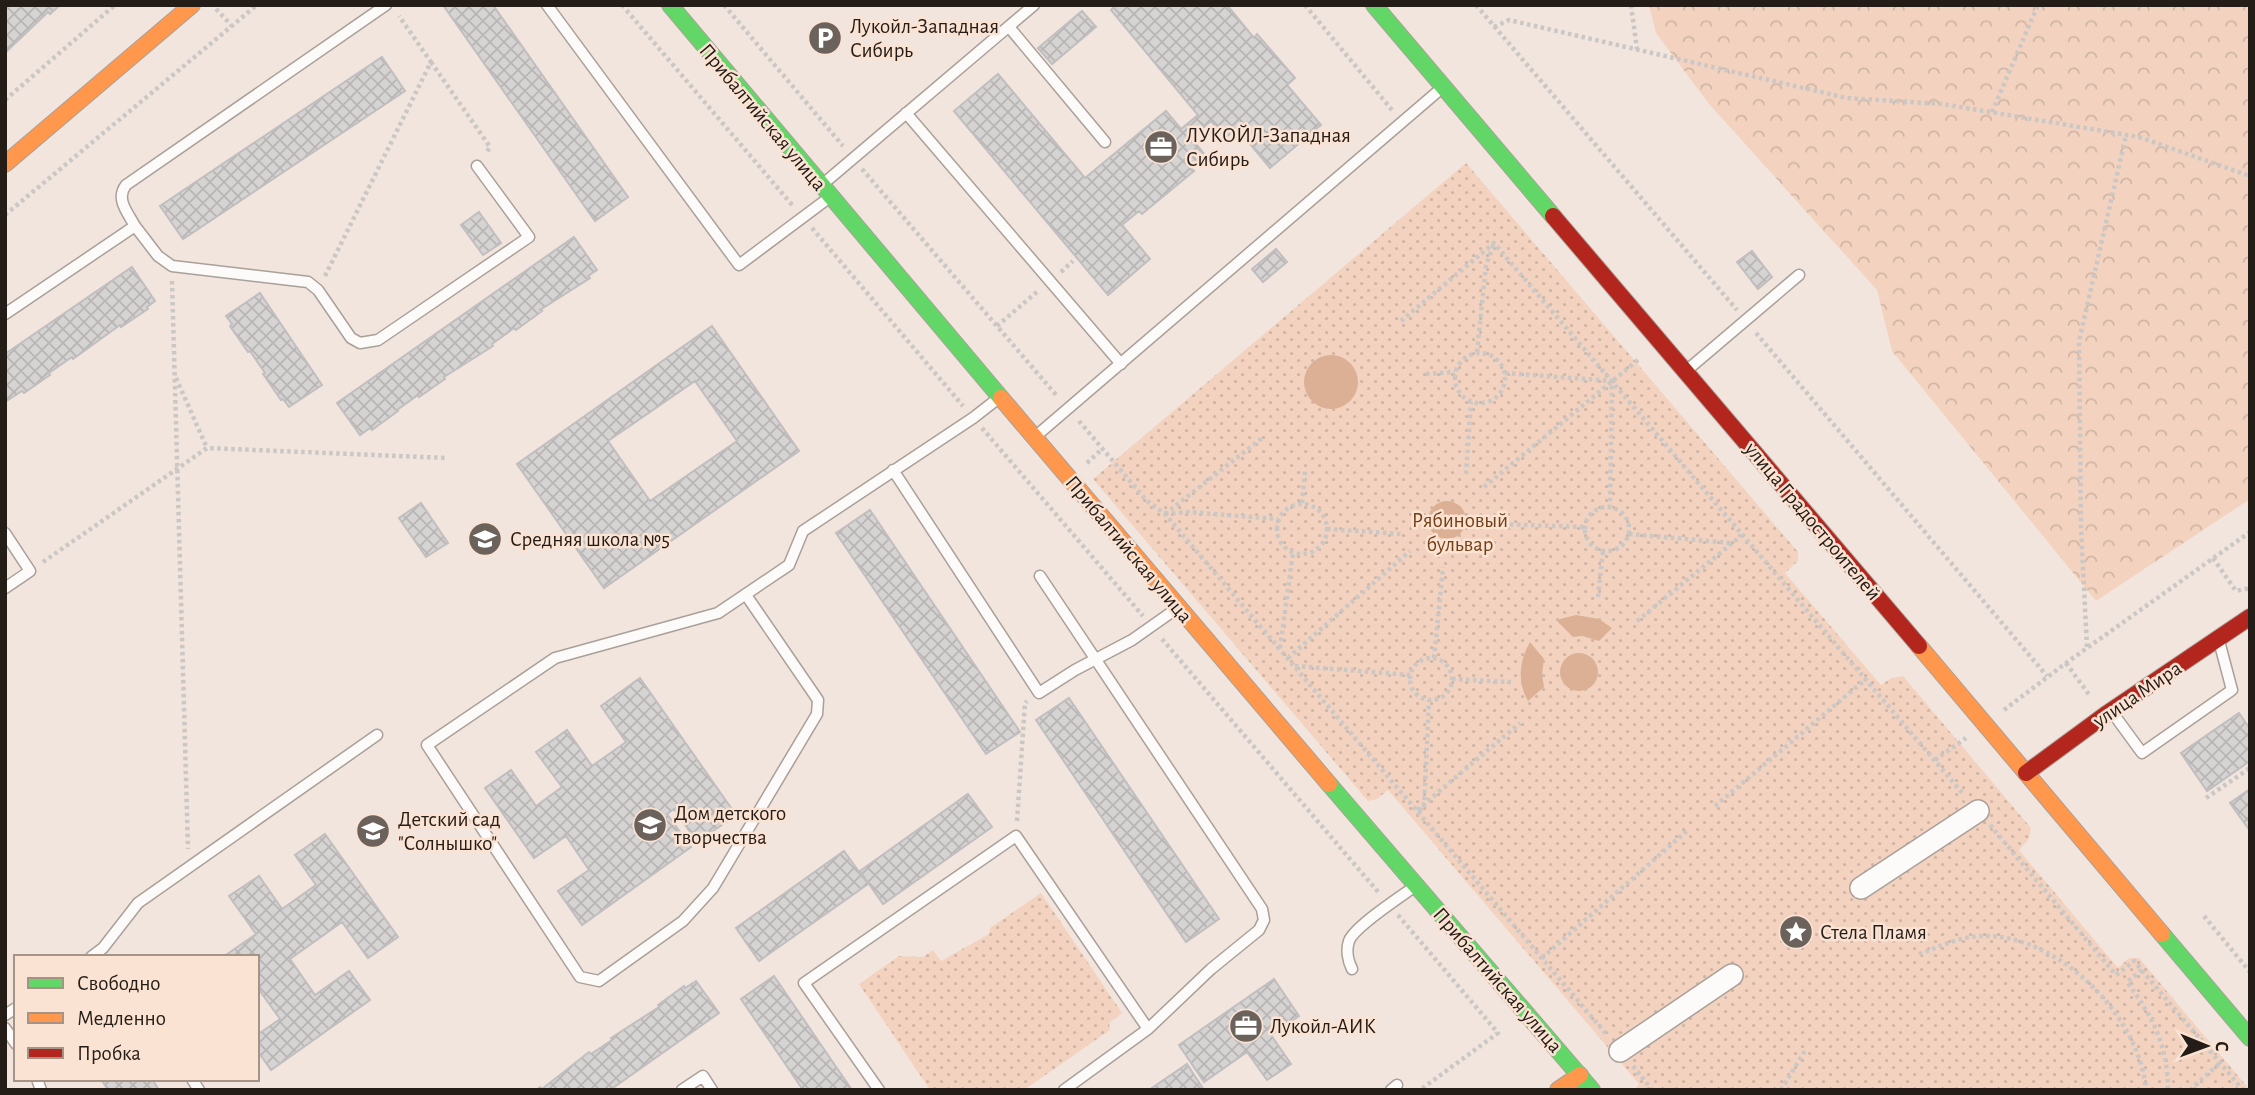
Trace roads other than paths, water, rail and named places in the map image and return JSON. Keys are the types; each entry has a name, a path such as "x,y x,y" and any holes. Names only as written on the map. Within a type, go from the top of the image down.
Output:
{"street":[{"path":"5,164 192,5"},
{"name":"Прибалтийская улица","path":"670,5 1177,607 1592,1090"},
{"name":"улица Градостроителей","path":"1374,5 2026,773 2244,1020 2250,1038"},
{"name":"улица Мира","path":"2026,773 2108,713 2250,617"},
{"path":"1861,888 1978,811"},
{"path":"1620,1051 1732,975"},
{"path":"1558,1090 1580,1075"}],"lane":[{"path":"389,5 126,186 120,197 135,226 158,256 172,266 308,282 318,290 351,338 360,343 369,343 378,340 528,237 477,166"},
{"path":"547,5 739,265 804,218 853,158 1034,5"},
{"path":"1009,27 1105,142"},
{"path":"1034,438 1443,88"},
{"path":"906,113 1121,364"},
{"path":"5,314 135,226"},
{"path":"1685,371 1799,275"},
{"path":"746,595 818,700 817,714 725,869 705,896 683,920 599,981 580,977 427,745 555,658 718,613 789,565 803,531 973,418 1000,397"},
{"path":"892,470 1040,693 1132,640 1177,607"},
{"path":"5,533 30,571 5,587"},
{"path":"1040,576 1262,909 1264,920 1259,930 1211,969 1148,1029 1064,1090"},
{"path":"2108,713 2142,753 2232,690 2218,639"},
{"path":"106,952 138,903 377,735"},
{"path":"879,1090 804,983 1016,836 1148,1029"},
{"path":"1352,969 1348,950 1350,938 1416,885"},
{"path":"682,1090 703,1076 712,1090"}],"place":[{"name":"Лукойл-Западная Сибирь","path":"825,38"},
{"name":"ЛУКОЙЛ-Западная Сибирь","path":"1161,147"},
{"name":"Средняя школа №5","path":"485,539"},
{"name":"Дом детского творчества","path":"650,825"},
{"name":"Детский сад \"Солнышко\"","path":"373,831"},
{"name":"Стела Пламя","path":"1796,932"},
{"name":"Лукойл-АИК","path":"1246,1026"}],"park label":[{"name":"Рябиновый бульвар","path":"1460,532"}]}
